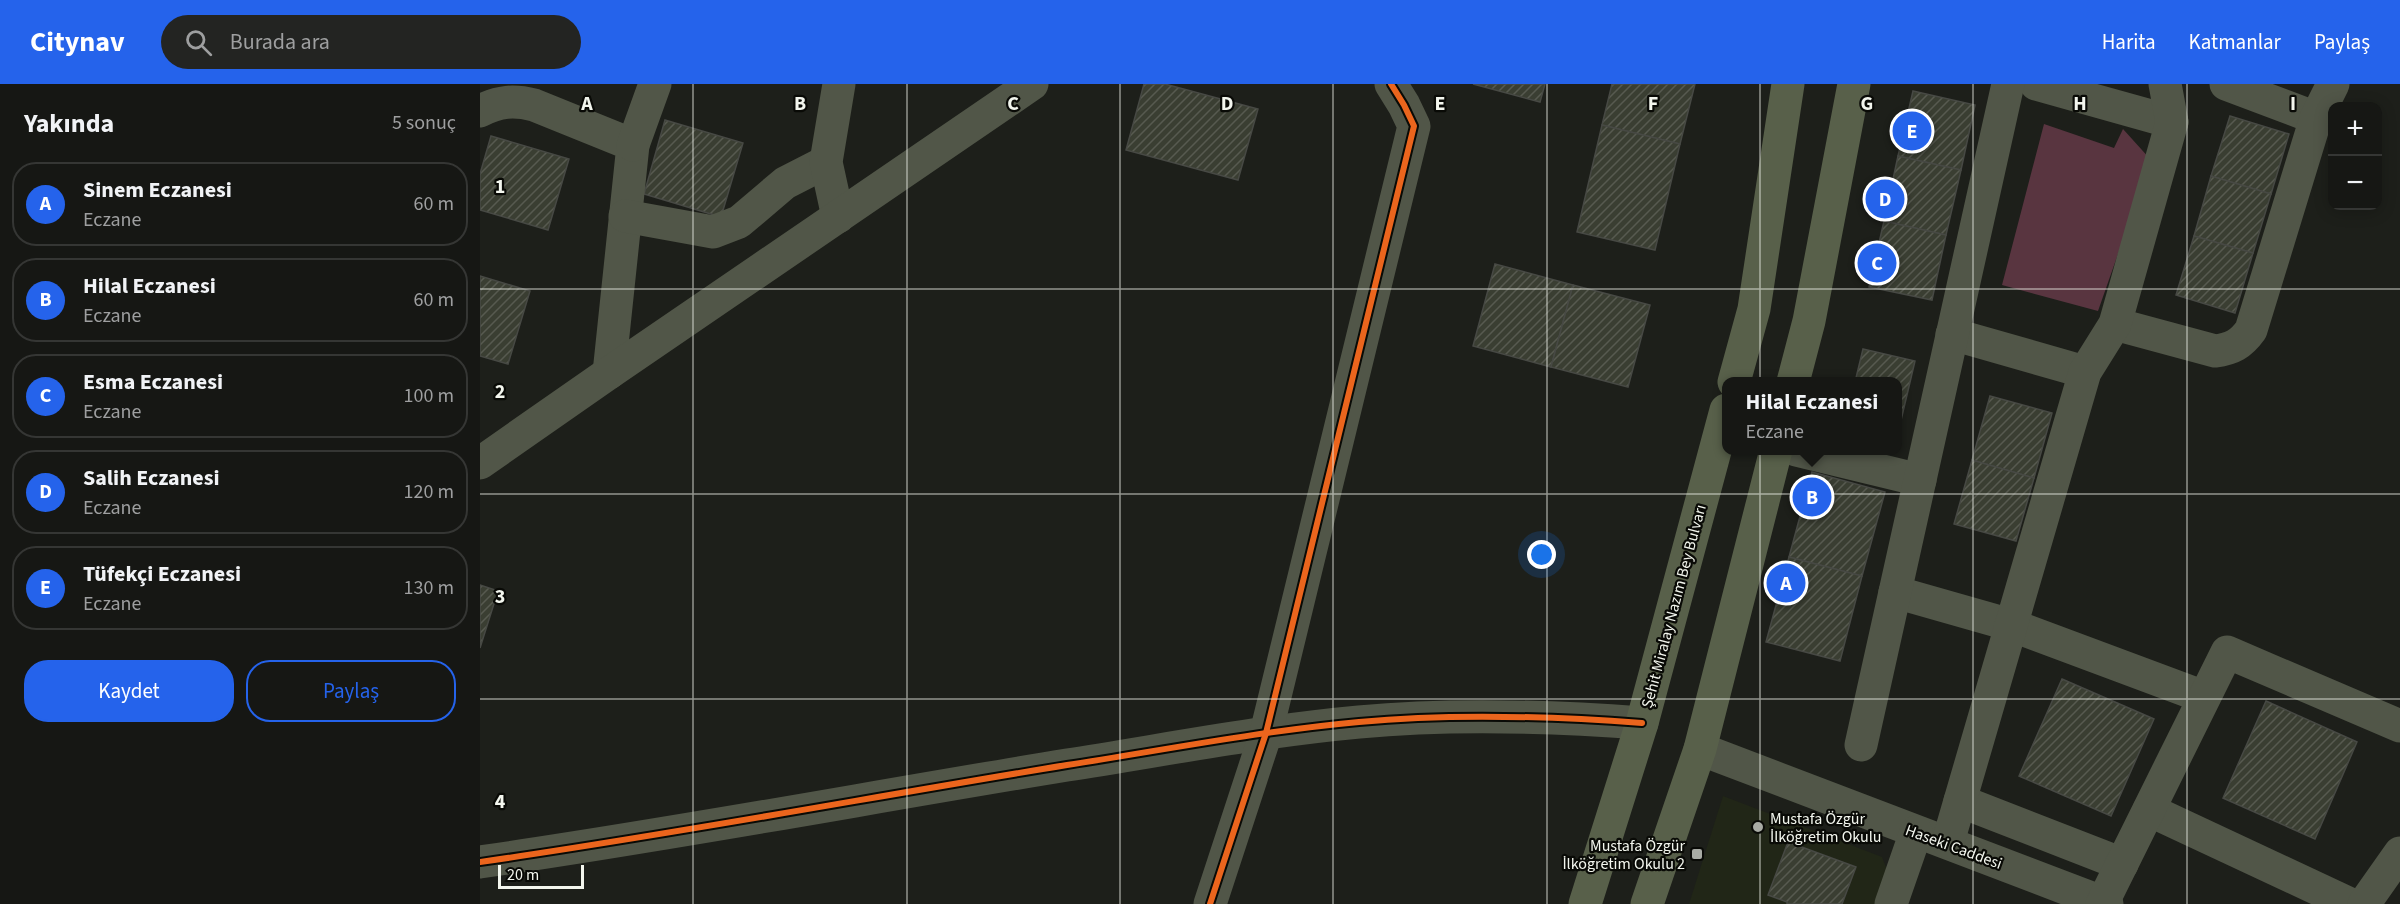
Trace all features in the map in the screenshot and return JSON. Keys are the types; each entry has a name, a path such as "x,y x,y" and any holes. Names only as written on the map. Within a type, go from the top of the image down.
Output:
{"main road":[{"path":"1735,377 1754,309 1788,84"},
{"path":"1794,377 1809,321 1854,84"},
{"name":"Şehit Miralay Nazım Bey Bulvarı","path":"1585,904 1642,723 1722,425"},
{"path":"1647,904 1700,749 1775,455"}],"street":[{"path":"609,373 633,145 655,84"},
{"path":"838,217 826,162 839,84"},
{"path":"480,463 1032,84"},
{"path":"1210,904 1266,733 1414,126 1391,84"},
{"path":"1861,745 2008,84"},
{"path":"2036,84 2172,122"},
{"path":"1948,842 2085,372 2115,324 2172,122 2165,84"},
{"path":"2226,84 2316,118"},
{"path":"2115,324 2215,351 2236,346 2244,340 2251,330 2316,118 2333,84"},
{"path":"480,111 505,101 520,101 633,145"},
{"path":"625,216 713,232 739,222 785,183 826,162"},
{"path":"1952,334 2085,372"},
{"path":"1817,455 1920,480"},
{"path":"1895,592 2011,625 2204,697"},
{"path":"2104,904 2227,652 2400,726"},
{"path":"480,862 575,849 942,785 1266,733 1359,722 1496,716 1642,723"},
{"name":"Haseki Caddesi","path":"1700,749 1916,832 1948,842 2104,904"},
{"path":"1960,801 2122,864"},
{"path":"2149,810 2350,904"},
{"path":"1891,904 1916,832"},
{"path":"2364,904 2400,853"}],"shaded area":[{"path":"2044,124 2114,148 2123,129 2151,160 2098,311 2002,285"},
{"name":"Mustafa Özgür İlköğretim Okulu","path":"1723,796 1882,857 1889,875 1879,904 1689,904"}],"building":[{"path":"1144,84 1165,84 1258,109 1238,180 1126,150"},
{"path":"1473,84 1545,84 1540,102"},
{"path":"1612,84 1695,84 1680,144 1602,125"},
{"path":"1913,91 1975,105 1961,170 1898,156"},
{"path":"2230,116 2289,134 2271,194 2211,176"},
{"path":"665,120 743,143 721,217 644,194"},
{"path":"1602,125 1680,144 1655,250 1577,232"},
{"path":"491,136 569,159 548,230 480,210 480,174"},
{"path":"1898,156 1961,170 1946,235 1884,221"},
{"path":"2211,176 2271,194 2253,253 2194,236"},
{"path":"1884,221 1946,235 1932,300 1869,287"},
{"path":"2194,236 2253,253 2235,313 2176,295"},
{"path":"1495,264 1573,285 1551,367 1473,346"},
{"path":"480,276 530,291 508,364 480,356"},
{"path":"1573,285 1650,305 1628,387 1551,367"},
{"path":"1863,349 1915,361 1902,416 1902,377 1856,377"},
{"path":"1990,396 2052,413 2034,478 1972,460"},
{"path":"1972,460 2034,478 2016,541 1954,524"},
{"path":"1812,472 1885,492 1862,576 1789,557"},
{"path":"1789,557 1862,576 1840,661 1766,642"},
{"path":"480,585 498,591 480,648"},
{"path":"2062,679 2154,719 2111,816 2019,776"},
{"path":"2266,701 2357,742 2315,839 2223,798"},
{"path":"1788,842 1856,867 1842,904 1787,904 1787,902 1768,895"}],"cycle path":[{"path":"1210,904 1266,733 1414,126 1391,84"},
{"path":"480,862 627,840 1286,730 1430,717 1535,717 1642,723"}],"place":[{"name":"Tüfekçi Eczanesi","path":"1912,131"},
{"name":"Salih Eczanesi","path":"1885,199"},
{"name":"Esma Eczanesi","path":"1877,263"},
{"name":"Hilal Eczanesi","path":"1812,497"},
{"name":"Sinem Eczanesi","path":"1786,583"},
{"name":"Mustafa Özgür İlköğretim Okulu","path":"1758,827"},
{"name":"Mustafa Özgür İlköğretim Okulu 2","path":"1697,854"}]}
